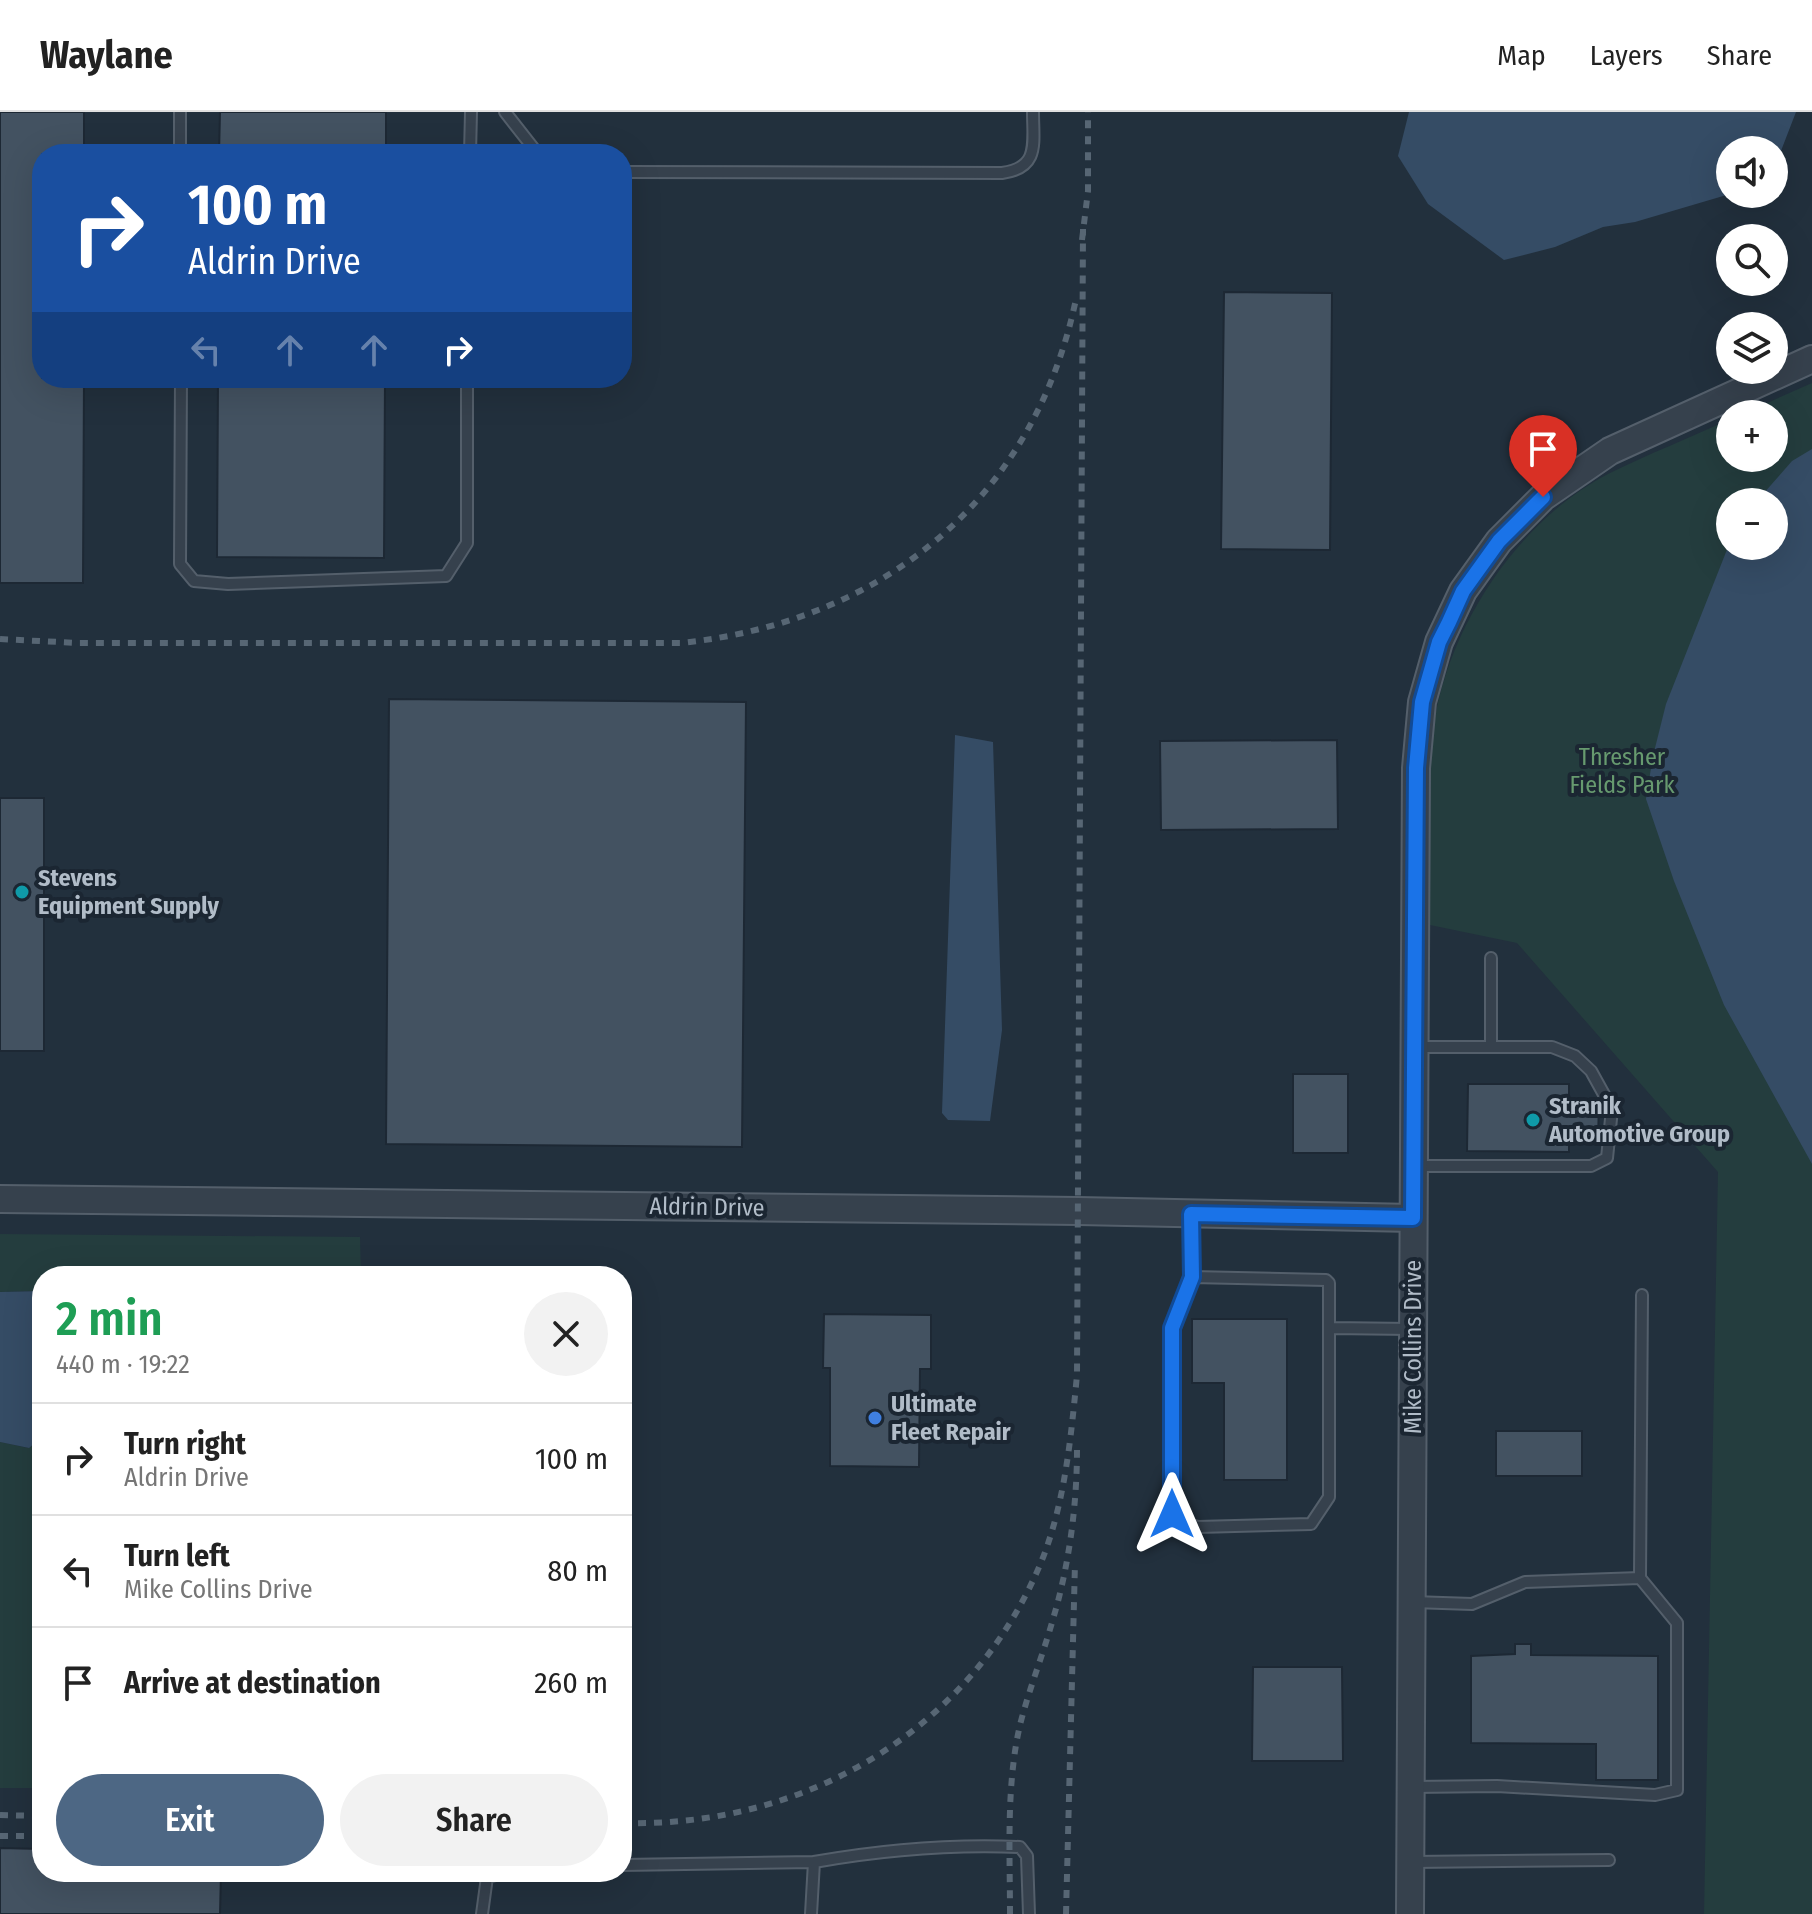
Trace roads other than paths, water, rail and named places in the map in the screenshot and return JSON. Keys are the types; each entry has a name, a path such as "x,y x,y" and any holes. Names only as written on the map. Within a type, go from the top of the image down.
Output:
{"street":[{"name":"Mike Collins Drive","path":"1410,1914 1416,768 1421,715 1439,642 1463,591 1499,541 1543,497 1610,451 1812,359"},
{"name":"Aldrin Drive","path":"0,1199 1413,1218"}],"lane":[{"path":"180,112 180,144"},
{"path":"470,144 471,112"},
{"path":"505,112 530,144"},
{"path":"632,172 1015,172 1026,166 1031,156 1033,112"},
{"path":"181,388 180,564 194,581 228,584 446,576 467,543 467,388"},
{"path":"1491,958 1491,1047"},
{"path":"1414,1047 1552,1047 1575,1056 1591,1071 1612,1109 1607,1158 1591,1166 1414,1166"},
{"path":"1191,1214 1192,1277 1172,1328 1172,1514 1184,1523 1198,1527 1311,1524 1329,1497 1329,1283 1326,1280 1192,1277"},
{"path":"1410,1787 1497,1786 1655,1795 1677,1790 1677,1623 1640,1578 1642,1295"},
{"path":"1330,1328 1413,1329"},
{"path":"1411,1602 1472,1604 1525,1582 1640,1578"},
{"path":"632,1865 814,1862 879,1850 1020,1847 1027,1856 1029,1914"},
{"path":"1410,1862 1609,1860"},
{"path":"811,1914 814,1862"},
{"path":"482,1914 486,1882"}],"water":[{"path":"1409,112 1796,112 1787,136 1716,136 1716,198 1635,222 1603,227 1555,247 1504,260 1428,204 1398,156"},
{"path":"1812,449 1812,1164 1724,1005 1674,881 1646,799 1666,704 1723,560 1788,560 1788,488 1768,488 1782,472 1788,472 1792,461"},
{"path":"955,735 993,742 1002,1030 990,1121 948,1120 942,1113"},
{"path":"32,1291 32,1445 29,1448 0,1442 0,1292"}],"railway":[{"path":"1082,240 1088,191 1088,112"},
{"path":"632,1823 689,1820 755,1808 816,1787 874,1758 926,1720 972,1674 1011,1621 1050,1538 1066,1469 1077,1375 1083,229"},
{"path":"0,639 78,643 681,643 754,630 822,609 883,578 938,538 986,491 1025,435 1055,371 1076,299"},
{"path":"1010,1914 1010,1819 1016,1748 1064,1578 1074,1514 1077,1450"},
{"path":"1066,1914 1075,1563"},
{"path":"0,1815 32,1816"},
{"path":"0,1836 32,1836"}],"place":[{"name":"Stevens Equipment Supply","path":"22,892"},
{"name":"Stranik Automotive Group","path":"1533,1120"},
{"name":"Ultimate Fleet Repair","path":"875,1418"}],"park label":[{"name":"Thresher Fields Park","path":"1622,771"}]}
